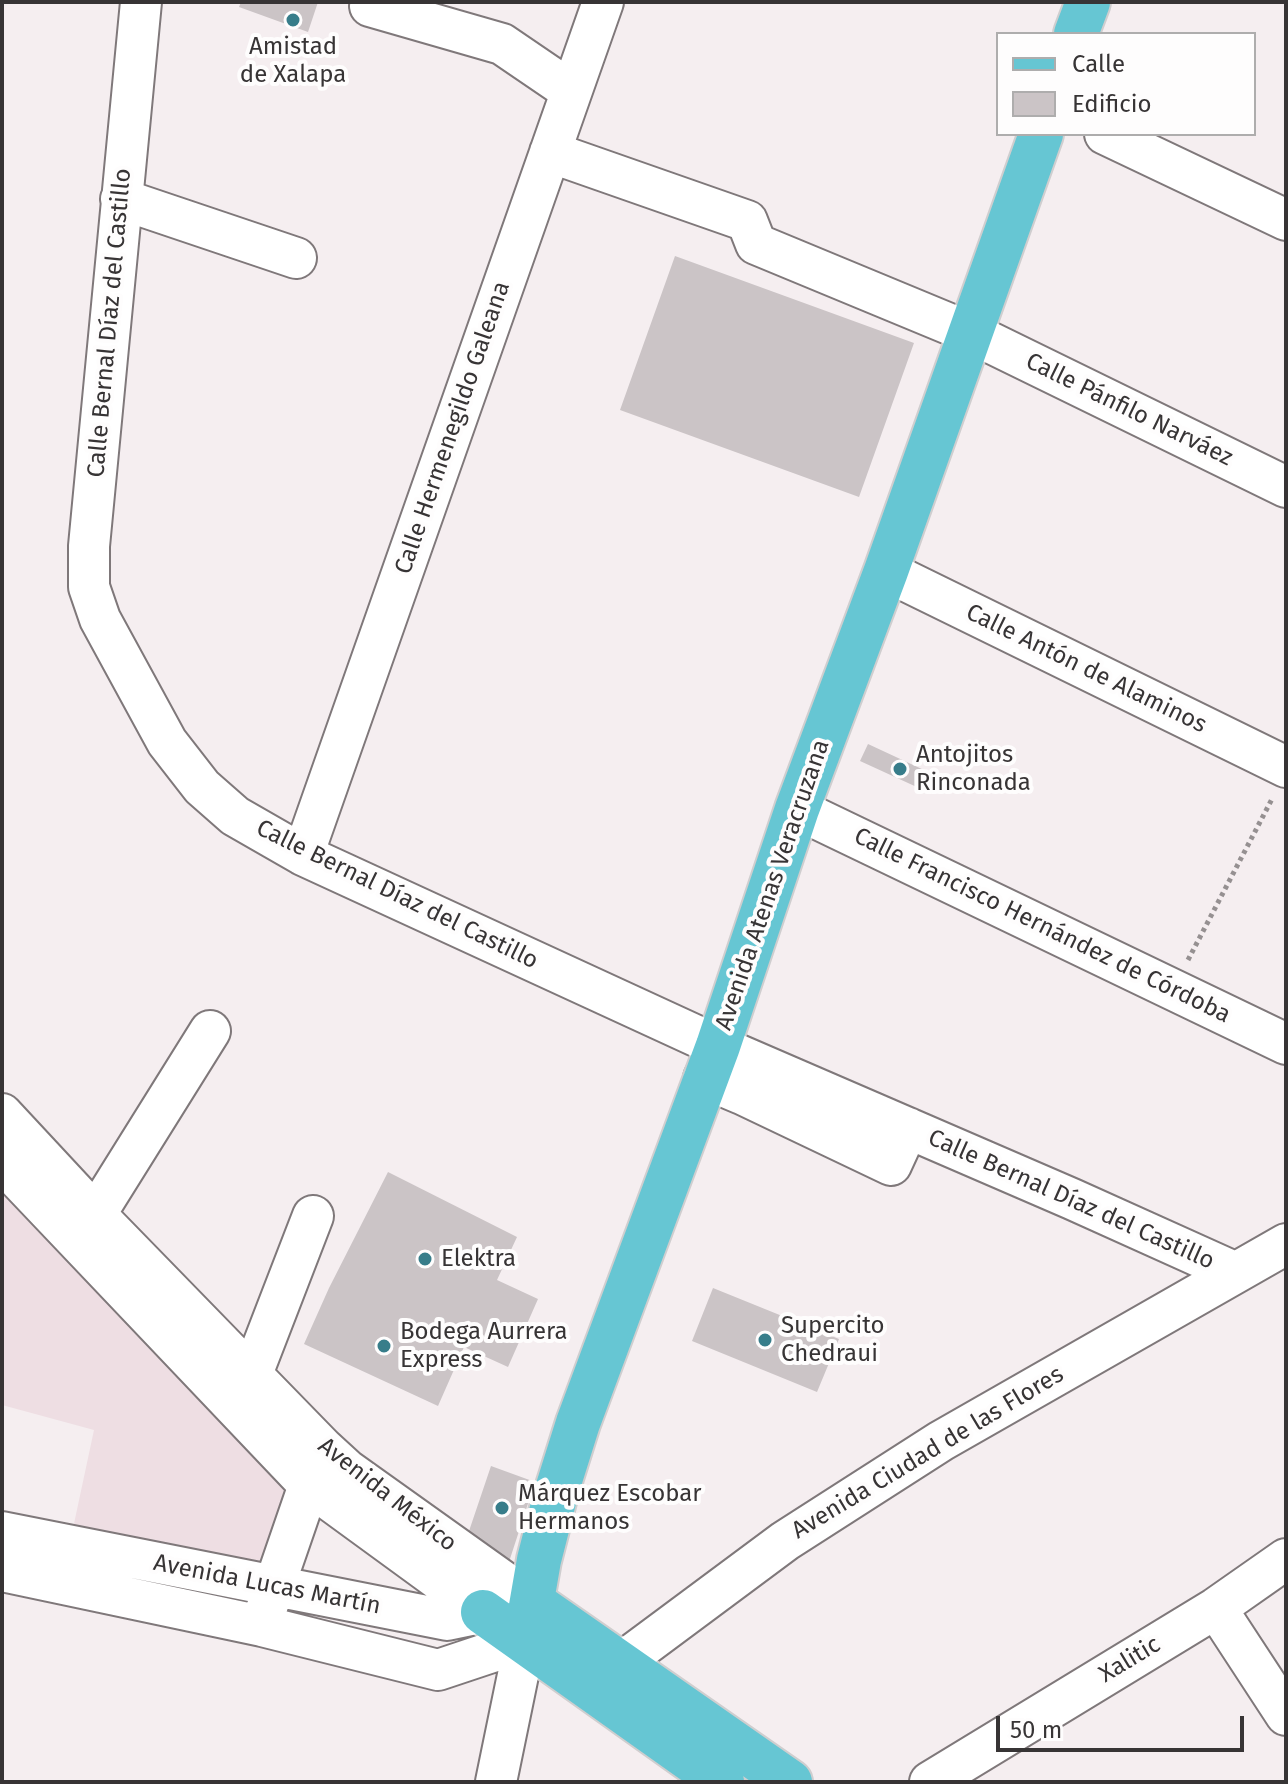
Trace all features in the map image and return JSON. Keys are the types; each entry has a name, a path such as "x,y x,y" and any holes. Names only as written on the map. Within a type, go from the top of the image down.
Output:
{"main road":[{"path":"1077,32 1088,2"},
{"name":"Avenida Atenas Veracruzana","path":"528,1622 556,1493 578,1423 711,1062 797,809 886,571 1040,136"},
{"name":"Avenida México","path":"483,1612 528,1622 602,1676 722,1782"},
{"name":"Avenida México","path":"602,1676 790,1782"}],"street":[{"name":"Calle Bernal Díaz del Castillo","path":"141,2 89,546 89,587 100,619 167,742 202,787 235,816 303,855 711,1062 742,1094 891,1165 908,1128 1234,1272"},
{"name":"Calle Hermenegildo Galeana","path":"303,855 603,2"},
{"path":"370,6 502,44 571,91"},
{"path":"1109,136 1286,220"},
{"name":"Calle Pánfilo Narváez","path":"550,152 747,221 756,244 971,333 1286,487"},
{"path":"121,199 296,258"},
{"name":"Calle Antón de Alaminos","path":"886,571 1282,777"},
{"name":"Calle Francisco Hernández de Córdoba","path":"797,809 1286,1044"},
{"path":"86,1228 210,1031"},
{"name":"Avenida México","path":"2,1114 86,1228 309,1485 483,1612"},
{"name":"Avenida México","path":"2,1162 86,1228 252,1374 347,1470 528,1622"},
{"path":"252,1374 313,1216"},
{"name":"Avenida Ciudad de las Flores","path":"602,1676 785,1541 928,1449 1286,1244"},
{"path":"262,1626 309,1485"},
{"name":"Avenida Lucas Martín","path":"2,1532 447,1620 483,1612"},
{"name":"Xalitic","path":"930,1782 1216,1608 1286,1559"},
{"name":"Avenida Lucas Martín","path":"2,1571 262,1626 438,1670 528,1622"},
{"path":"1216,1608 1286,1715"},
{"path":"496,1782 528,1622"}],"path":[{"path":"1173,988 1282,777"}],"shaded area":[{"path":"2,1179 289,1485 265,1574 72,1533 94,1430 2,1405"}],"building":[{"name":"Amistad de Xalapa","path":"241,2 318,2 308,32 239,7"},
{"path":"675,256 914,343 859,497 620,410"},
{"name":"Antojitos Rinconada","path":"868,744 939,777 932,794 860,761"},
{"name":"Elektra","path":"388,1172 517,1237 497,1280 538,1299 508,1367 464,1347 438,1406 304,1344"},
{"name":"Supercito Chedraui","path":"713,1288 839,1339 817,1392 692,1341"},
{"name":"Márquez Escobar Hermanos","path":"491,1466 535,1482 508,1565 468,1534"}],"place":[{"name":"Amistad de Xalapa","path":"293,20"},
{"name":"Antojitos Rinconada","path":"900,769"},
{"name":"Elektra","path":"425,1259"},
{"name":"Supercito Chedraui","path":"765,1340"},
{"name":"Bodega Aurrera Express","path":"384,1346"},
{"name":"Márquez Escobar Hermanos","path":"502,1508"}]}
